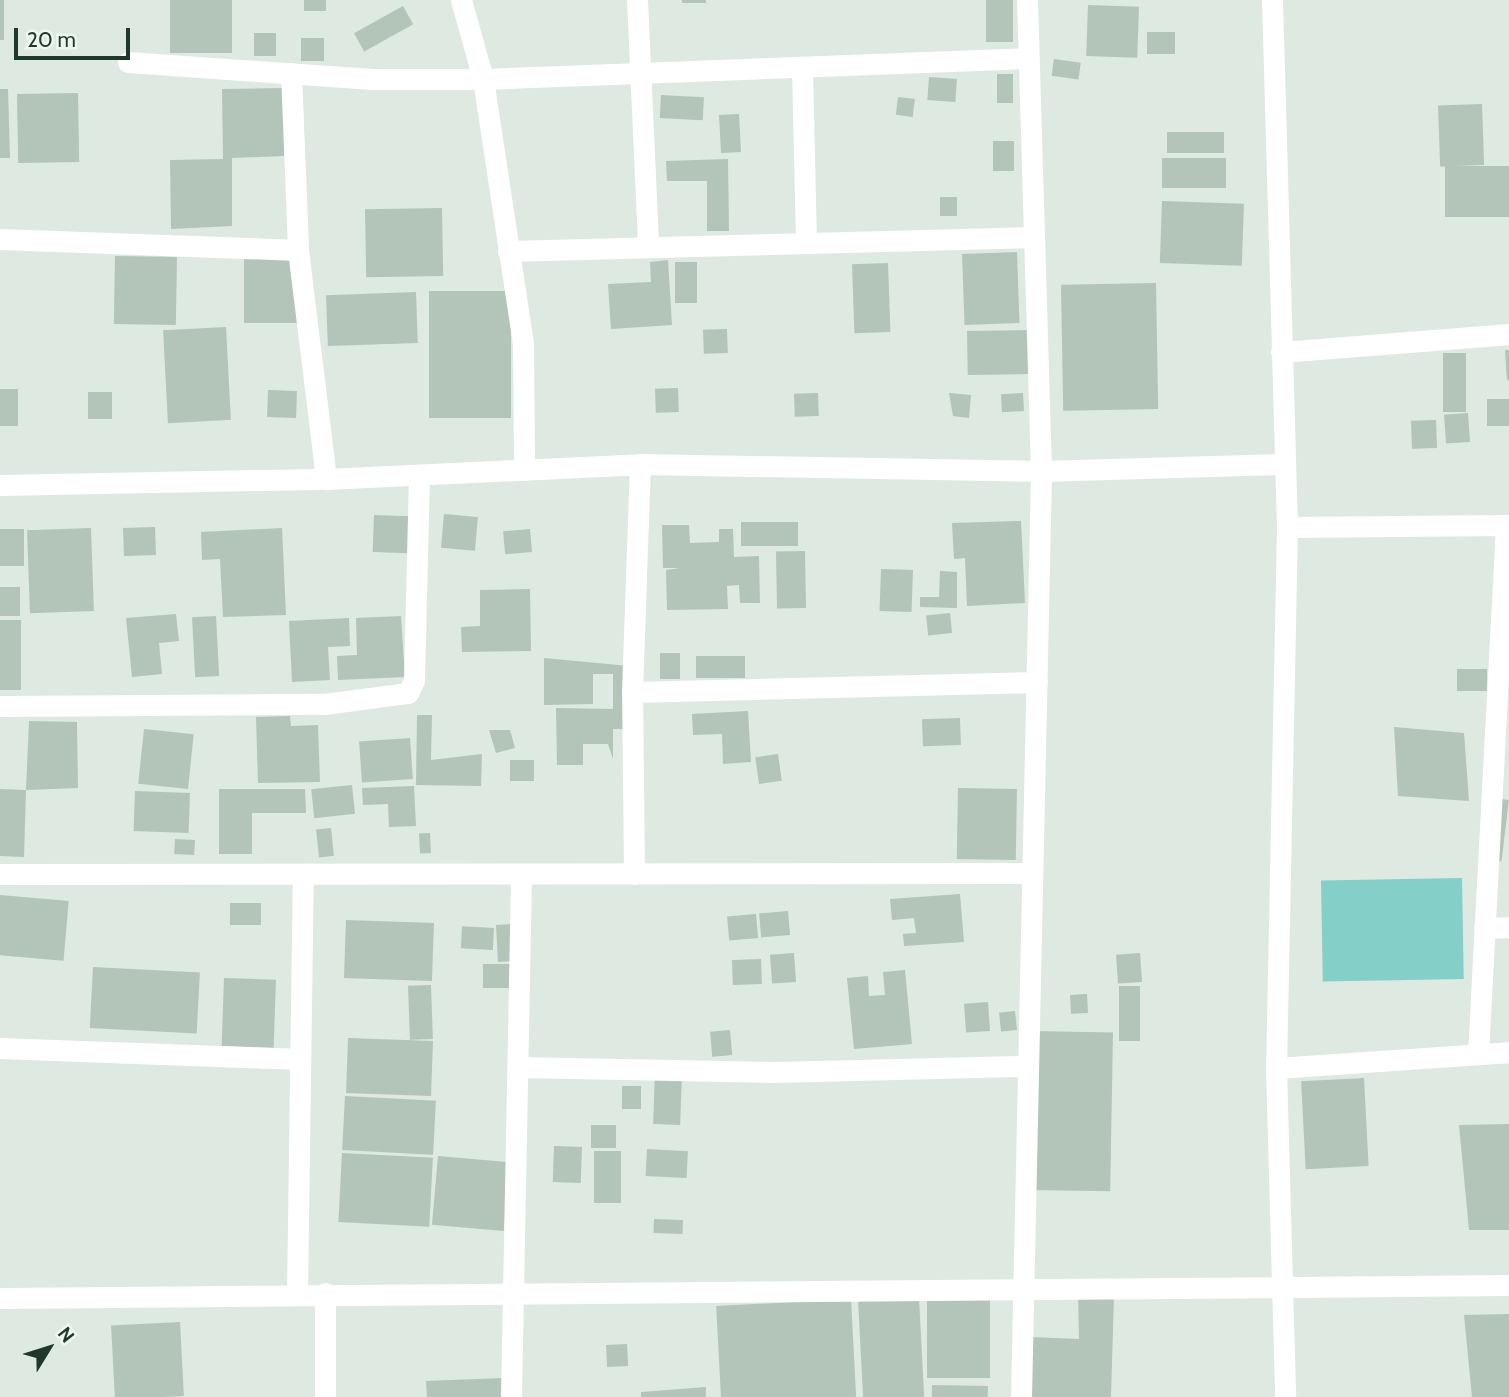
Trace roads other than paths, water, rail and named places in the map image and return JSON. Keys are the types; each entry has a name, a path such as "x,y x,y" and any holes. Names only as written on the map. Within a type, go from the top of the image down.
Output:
{"street":[{"path":"461,0 483,79 523,344 524,470"},
{"path":"637,0 648,244"},
{"path":"1021,1397 1028,873 1037,682 1041,471 1027,0"},
{"path":"1272,0 1287,527 1276,1068 1279,1286 1285,1397"},
{"path":"128,62 291,74 483,79 1029,58"},
{"path":"802,68 806,242"},
{"path":"291,74 299,250 326,479"},
{"path":"508,251 648,244 1034,237"},
{"path":"0,239 299,250"},
{"path":"1281,352 1509,334"},
{"path":"0,485 326,479 640,464 1041,471 1284,464"},
{"path":"634,874 632,692 640,464"},
{"path":"0,706 324,704 408,693 414,680 419,475"},
{"path":"1287,527 1507,525 1503,684 1484,928 1478,1054"},
{"path":"632,692 1037,682"},
{"path":"0,874 1028,873"},
{"path":"296,1293 303,874"},
{"path":"511,1397 522,874"},
{"path":"1484,928 1509,927"},
{"path":"0,1048 300,1059"},
{"path":"1276,1068 1509,1052"},
{"path":"518,1067 775,1072 1027,1066"},
{"path":"0,1298 1024,1286 1509,1285"},
{"path":"324,1397 326,1293"}],"water":[{"path":"1462,878 1464,979 1323,981 1321,880"}]}
